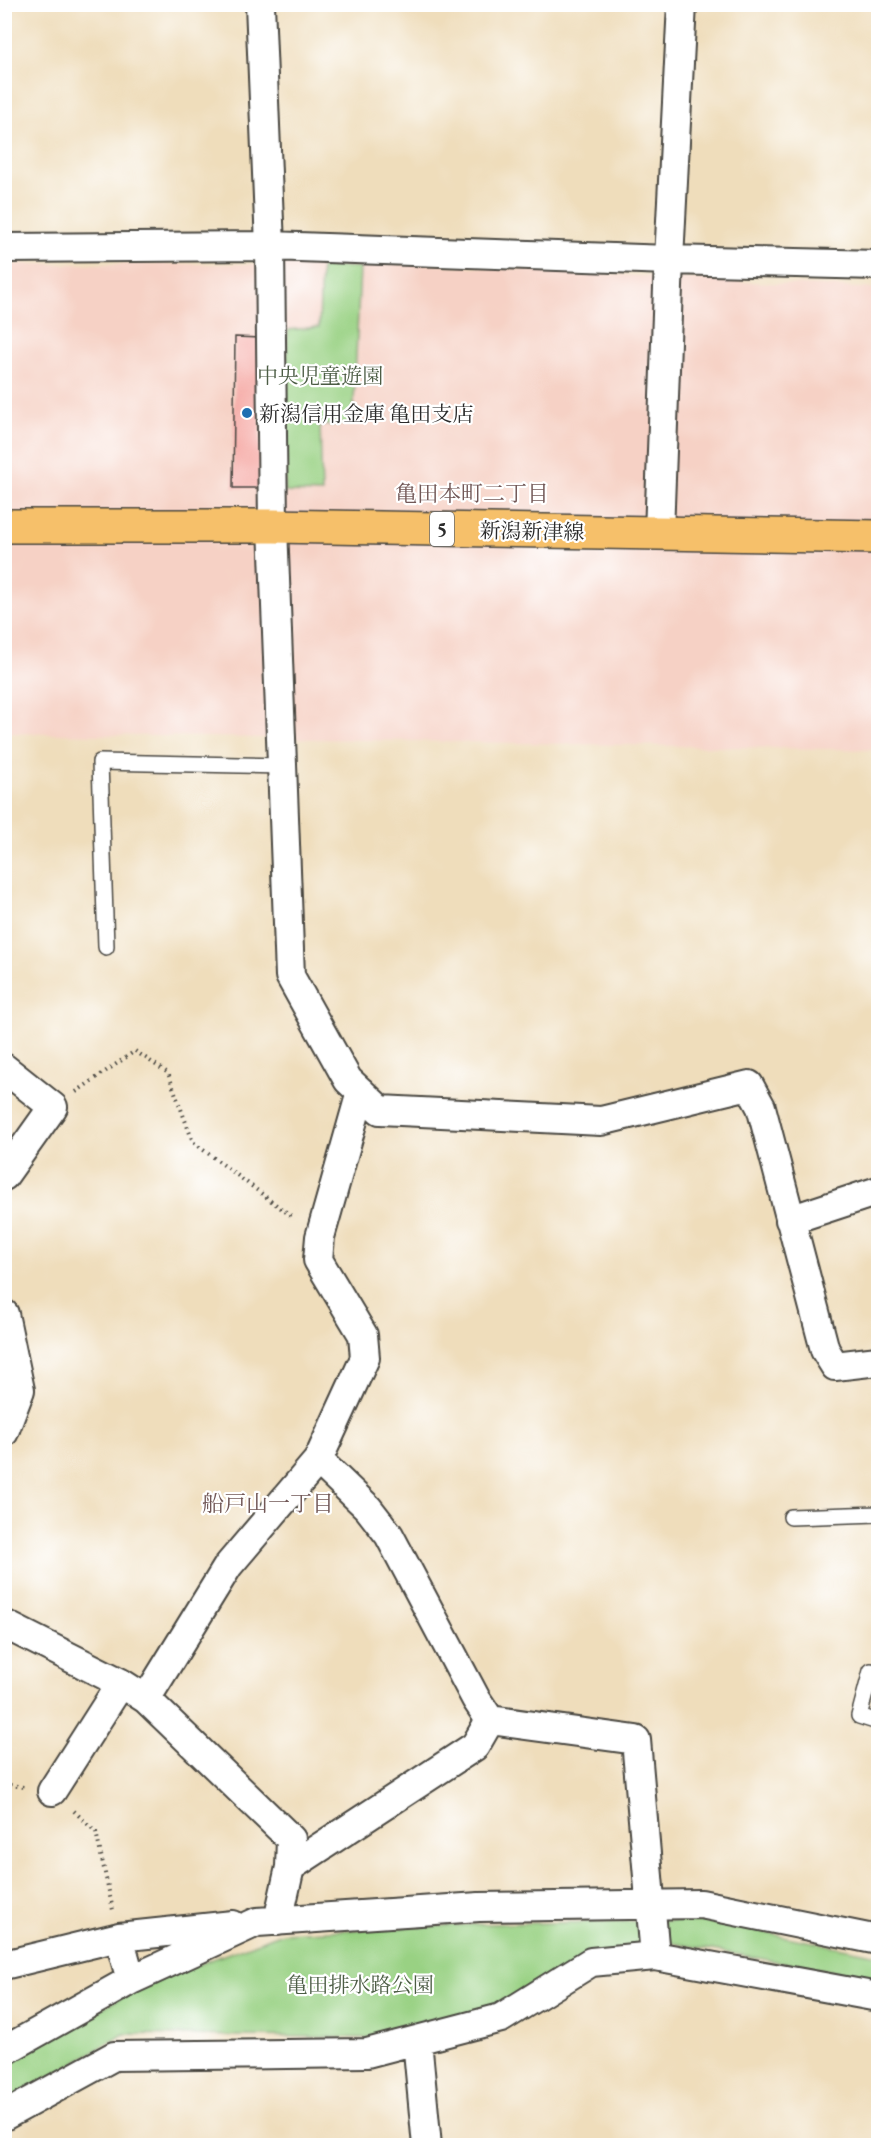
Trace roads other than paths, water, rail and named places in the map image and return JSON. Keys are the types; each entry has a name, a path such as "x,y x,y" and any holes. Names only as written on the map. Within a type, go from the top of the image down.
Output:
{"main road":[{"name":"新潟新津線","path":"4,526 273,526 879,537"}],"street":[{"path":"260,4 270,246 273,526 290,976 348,1080 380,1110 601,1121 748,1085 761,1107 825,1350 835,1366 879,1361"},
{"path":"659,533 669,260 682,4"},
{"path":"4,248 270,246 879,265"},
{"path":"4,1068 53,1107 4,1176"},
{"path":"146,1699 228,1566 318,1460 364,1358 363,1335 318,1260 320,1237 361,1092"},
{"path":"790,1220 879,1191"},
{"path":"4,1314 12,1392 4,1432"},
{"path":"318,1460 368,1508 389,1535 490,1720 636,1740 655,1956"},
{"path":"4,1624 121,1683 146,1699 291,1839 290,1866 268,1922 131,1980 4,2050"},
{"path":"52,1791 121,1683"},
{"path":"290,1866 475,1746 490,1720"},
{"path":"4,1965 119,1937 268,1922 479,1907 701,1904 879,1940"},
{"path":"119,1937 131,1980"},
{"path":"4,2116 114,2056 367,2053 501,2018 591,1962 655,1956 879,1997"},
{"path":"417,2040 427,2145"}],"lane":[{"path":"106,947 100,762 282,766"},
{"path":"791,1517 879,1514"},
{"path":"872,1671 859,1716 879,1722"}],"place":[{"name":"新潟信用金庫 亀田支店","path":"247,413"}],"district":[{"name":"亀田本町二丁目","path":"472,493"},
{"name":"船戸山一丁目","path":"268,1503"}],"park label":[{"name":"中央児童遊園","path":"320,375"},
{"name":"亀田排水路公園","path":"360,1984"}]}
